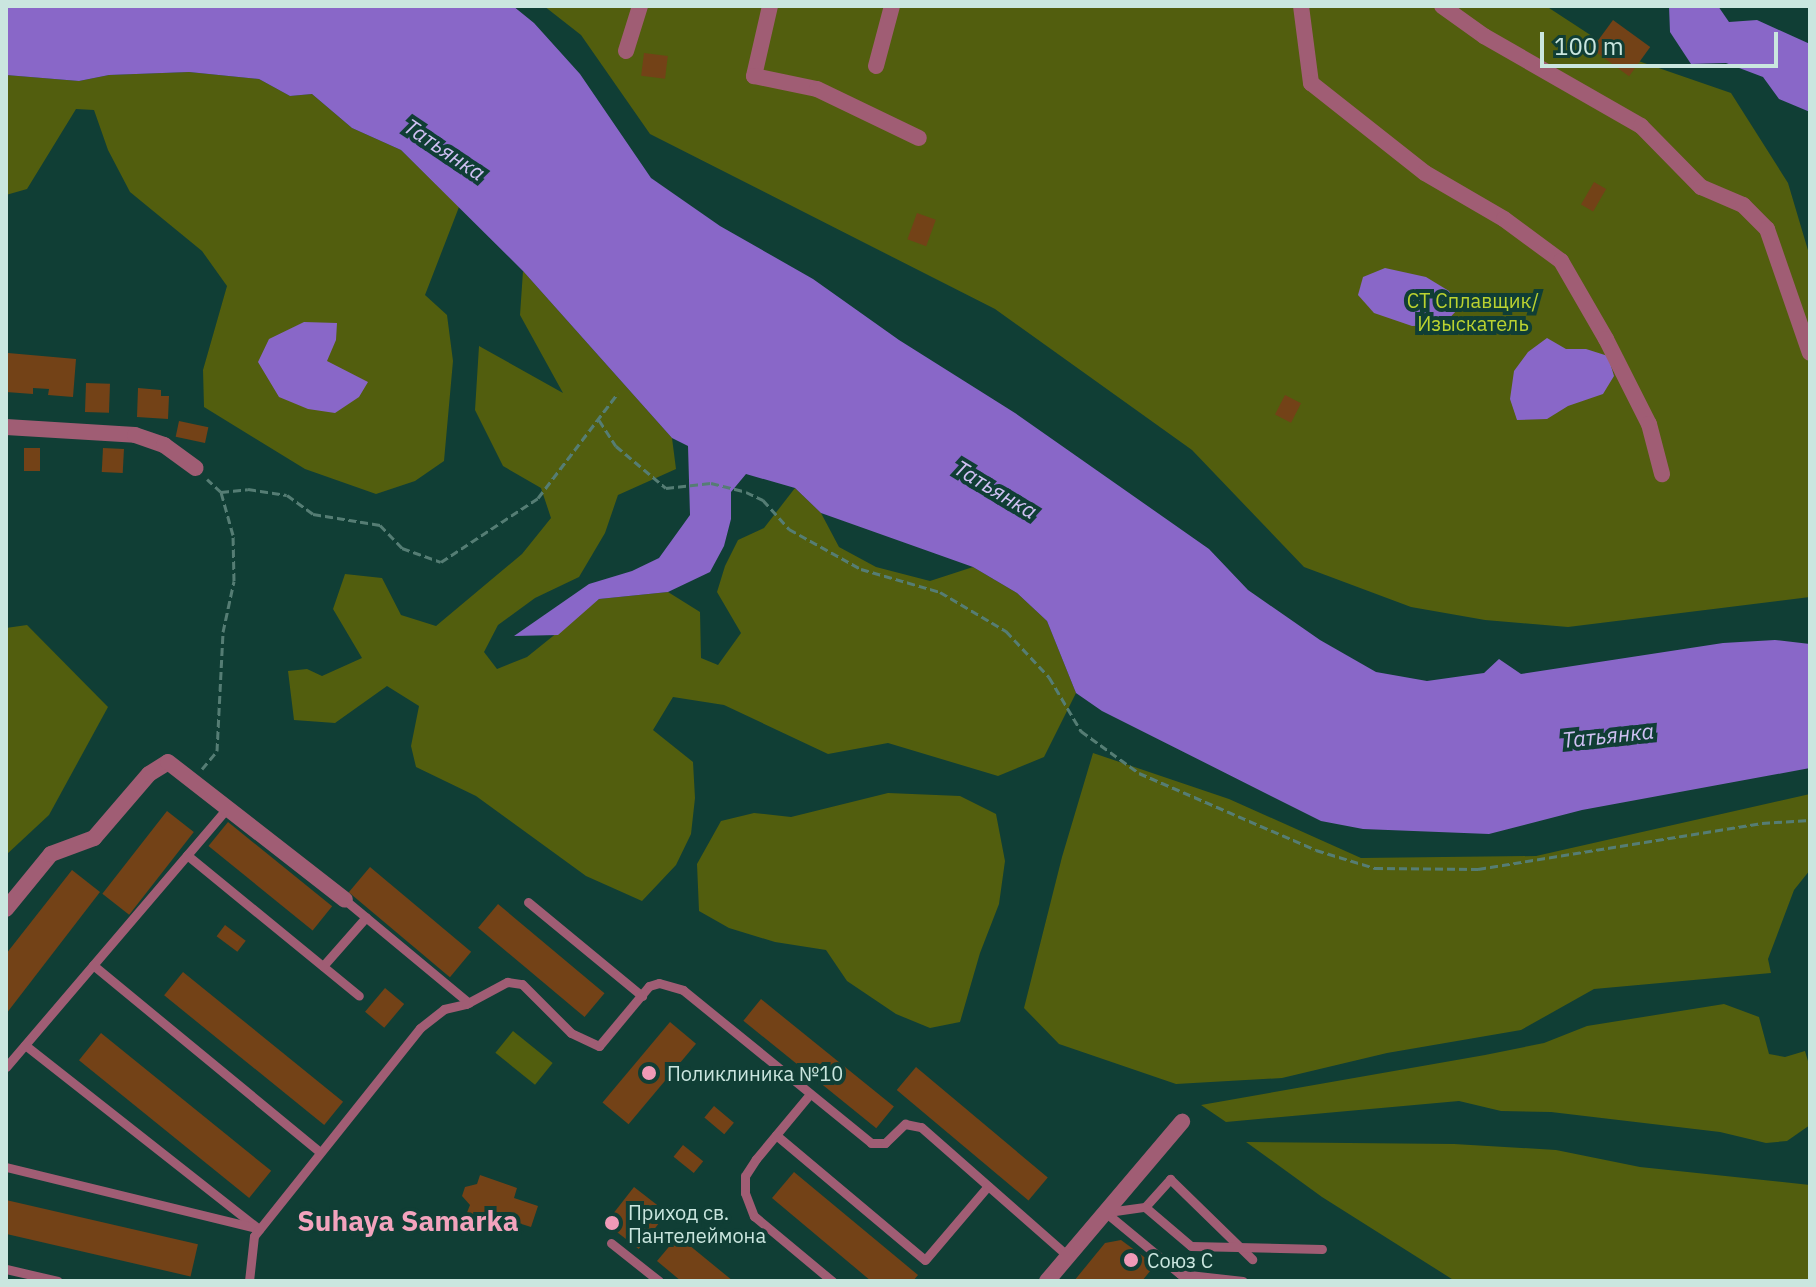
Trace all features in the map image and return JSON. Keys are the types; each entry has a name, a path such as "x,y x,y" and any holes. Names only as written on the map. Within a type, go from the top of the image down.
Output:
{"street":[{"path":"626,51 640,6"},
{"path":"770,6 754,76 817,89 919,138"},
{"path":"876,66 892,6"},
{"path":"1301,6 1311,83 1425,173 1504,219 1561,261 1606,339 1649,424 1662,474"},
{"path":"1442,6 1484,36 1641,126 1701,187 1743,205 1767,229 1810,353"},
{"path":"6,427 135,435 164,445 196,468"},
{"path":"6,909 51,854 94,838 149,774 168,762 345,900"},
{"path":"1047,1281 1182,1122"}],"lane":[{"path":"6,1067 227,808"},
{"path":"187,855 359,996"},
{"path":"345,900 469,1003"},
{"path":"528,902 642,996"},
{"path":"323,966 366,917"},
{"path":"93,965 320,1152"},
{"path":"249,1281 250,1253 259,1229 420,1028 444,1009 469,1003 507,982 522,984 571,1033 599,1046 649,986 659,983 683,990 871,1143 885,1143 905,1124 921,1127 1068,1256"},
{"path":"25,1045 259,1229"},
{"path":"810,1094 745,1176 745,1193 754,1216 832,1281"},
{"path":"776,1135 925,1260 988,1186"},
{"path":"6,1167 259,1229"},
{"path":"1105,1212 1145,1207 1170,1179 1252,1259"},
{"path":"1145,1207 1191,1246 1322,1249"},
{"path":"1105,1212 1180,1274 1191,1278 1236,1281"},
{"path":"611,1243 659,1281"},
{"path":"6,1269 58,1281"}],"path":[{"path":"221,492 248,489 287,495 313,514 380,525 402,548 441,562 538,498 618,393"},
{"path":"599,420 616,446 666,488 711,483 746,492 763,500 789,529 861,569 940,592 1006,631 1049,677 1081,731 1139,773 1316,850 1375,868 1478,869 1762,823 1810,820"},
{"path":"192,781 217,751 223,632 234,581 233,535 221,492 196,468"}],"green space":[{"name":"СТ Сплавщик/ Изыскатель","path":"544,6 1546,6 1621,55 1731,93 1788,183 1810,257 1810,597 1568,627 1485,620 1411,607 1304,567 1192,450 995,309 650,134 581,35"},
{"path":"189,72 259,79 290,96 312,94 352,128 401,150 459,207 425,295 447,315 453,361 444,461 415,481 376,494 305,469 204,407 203,370 227,286 202,251 130,192 108,150 94,110 76,109 27,189 6,195 6,75 79,81 109,75"},
{"path":"523,271 672,438 676,469 618,495 605,533 579,577 535,598 498,625 484,652 497,669 527,657 599,599 668,592 700,612 701,658 718,665 741,633 717,592 725,566 738,540 764,528 795,488 821,513 839,547 876,567 930,581 973,567 1017,593 1047,621 1076,693 1044,757 998,776 888,743 828,754 724,705 673,697 653,730 693,762 695,798 691,834 676,865 642,901 586,876 476,796 416,767 411,746 419,706 387,686 335,723 294,720 288,671 307,669 322,676 362,658 333,609 345,574 382,578 401,615 436,626 522,554 551,518 541,488 503,466 475,410 479,346 563,393 520,315"},
{"path":"27,625 108,707 49,815 6,855 6,628"},
{"path":"1093,753 1229,799 1361,858 1536,856 1810,794 1810,870 1794,890 1768,959 1771,973 1594,989 1521,1030 1387,1053 1282,1078 1176,1084 1059,1044 1024,1008 1062,857"},
{"path":"888,793 960,796 996,814 1005,861 999,904 980,953 960,1022 930,1028 896,1014 847,981 826,950 775,942 729,928 699,911 697,864 721,821 754,813 791,817"},
{"path":"1724,1004 1759,1017 1769,1054 1785,1057 1805,1051 1810,1068 1810,1125 1787,1141 1766,1143 1720,1132 1551,1112 1501,1111 1459,1101 1226,1122 1201,1105 1485,1055 1544,1043 1587,1026"},
{"path":"513,1031 553,1063 535,1085 495,1053"},
{"path":"1246,1142 1454,1144 1556,1150 1640,1167 1810,1185 1810,1281 1455,1281 1322,1197"}],"water":[{"name":"Татьянка","path":"6,6 513,6 534,23 580,74 651,178 720,226 813,279 899,340 1015,413 1209,549 1248,590 1320,640 1376,672 1427,681 1484,673 1499,659 1521,674 1723,643 1775,640 1810,644 1810,768 1582,810 1489,834 1363,829 1321,821 1102,711 1076,693 1047,621 1017,593 973,567 821,513 795,488 746,474 731,492 731,519 724,546 710,572 668,592 599,599 558,635 514,636 589,584 632,571 659,558 690,515 688,446 672,438 523,271 401,150 352,128 312,94 290,96 259,79 189,72 109,75 79,81 6,75"},
{"path":"1669,6 1718,6 1729,22 1757,20 1810,44 1810,112 1779,99 1763,77 1726,63 1691,64 1670,32"},
{"path":"1385,268 1426,277 1449,291 1458,309 1443,325 1412,326 1374,313 1358,295 1363,277"},
{"path":"304,322 337,323 336,340 327,361 368,382 359,397 335,413 308,409 279,397 258,362 269,339"},
{"path":"1547,338 1566,349 1586,349 1608,356 1614,376 1603,394 1568,406 1547,419 1517,420 1510,399 1514,371 1528,352"}],"building":[{"path":"1613,20 1650,47 1629,76 1592,49"},
{"path":"644,53 668,56 665,79 641,76"},
{"path":"1594,182 1606,189 1593,212 1581,205"},
{"path":"917,213 936,220 926,246 907,239"},
{"path":"8,353 76,359 73,397 48,395 49,389 33,388 33,394 6,392"},
{"path":"86,383 110,384 109,413 85,412"},
{"path":"138,388 161,390 161,396 169,396 168,419 137,417"},
{"path":"1285,395 1301,403 1291,423 1275,415"},
{"path":"179,421 208,427 205,443 176,437"},
{"path":"24,448 40,448 40,471 24,471"},
{"path":"103,448 124,449 123,473 102,472"},
{"path":"167,811 194,832 129,915 102,894"},
{"path":"228,822 332,906 313,930 208,846"},
{"path":"370,867 471,952 450,977 349,892"},
{"path":"72,870 100,892 6,1014 6,954"},
{"path":"498,904 604,993 585,1017 478,928"},
{"path":"225,925 246,941 237,952 217,936"},
{"path":"183,972 343,1102 324,1125 164,995"},
{"path":"385,988 404,1004 384,1028 365,1012"},
{"path":"761,999 894,1107 876,1128 743,1021"},
{"name":"Поликлиника №10","path":"670,1022 696,1044 629,1124 603,1102"},
{"path":"101,1033 271,1171 249,1198 79,1060"},
{"path":"916,1067 1048,1178 1028,1201 897,1090"},
{"path":"714,1106 734,1123 724,1134 704,1117"},
{"path":"683,1145 703,1161 694,1173 674,1157"},
{"path":"794,1172 918,1275 913,1281 871,1281 772,1198"},
{"path":"480,1175 517,1188 514,1198 538,1206 531,1227 506,1219 503,1228 466,1215 470,1205 462,1196 465,1187 477,1184"},
{"path":"634,1187 667,1213 639,1249 606,1223"},
{"path":"6,1200 198,1244 191,1276 6,1234"},
{"path":"678,1236 733,1281 681,1281 657,1261"},
{"name":"Союз С","path":"1121,1240 1155,1265 1142,1281 1074,1281 1105,1243"}],"place":[{"name":"Поликлиника №10","path":"649,1073"},
{"name":"Приход св. Пантелеймона","path":"612,1223"},
{"name":"Союз С","path":"1131,1260"}],"district":[{"name":"Suhaya Samarka","path":"408,1221"}]}
